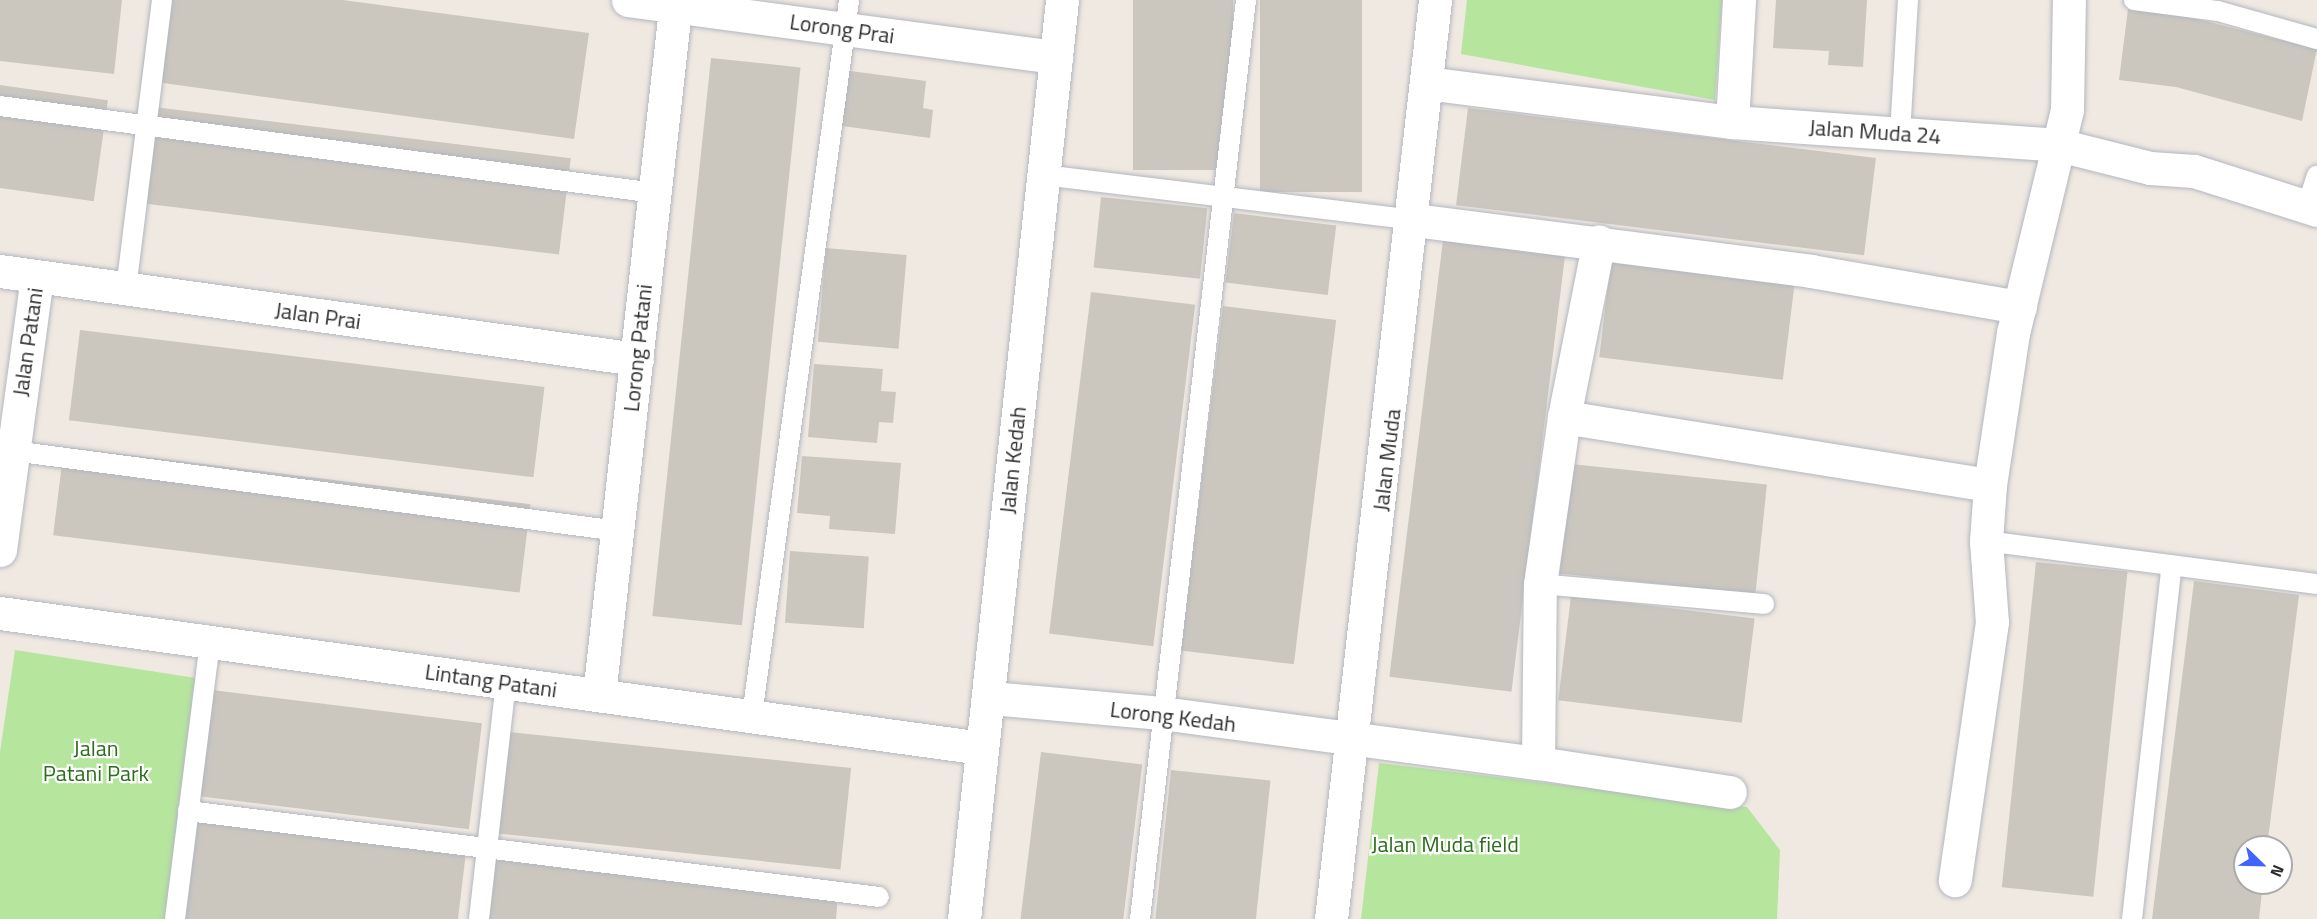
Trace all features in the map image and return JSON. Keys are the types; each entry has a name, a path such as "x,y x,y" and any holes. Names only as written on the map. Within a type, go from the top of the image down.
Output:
{"street":[{"name":"Lorong Prai","path":"628,0 847,15 1056,57"},
{"name":"Jalan Kedah","path":"964,919 982,748 990,698 1062,0"},
{"name":"Jalan Muda","path":"1331,919 1354,742 1414,220 1435,0"},
{"path":"1732,122 1739,0"},
{"path":"1956,880 1992,622 1986,541 1990,485 2020,307 2067,110 2069,0"},
{"name":"Lorong Patani","path":"599,695 676,3"},
{"name":"Jalan Muda 24","path":"1426,83 1732,122 2059,145 2150,168 2194,171 2314,197"},
{"path":"1414,220 1599,242 2020,307"},
{"path":"1538,763 1540,584 1564,417 1599,242"},
{"name":"Jalan Prai","path":"0,271 637,359"},
{"name":"Jalan Patani","path":"0,550 37,276"},
{"path":"1564,417 1990,485"},
{"name":"Lintang Patani","path":"0,613 982,748"},
{"name":"Lorong Kedah","path":"990,698 1162,713 1354,742 1538,763 1730,792"}],"lane":[{"path":"126,289 162,0"},
{"path":"1140,919 1246,0"},
{"path":"1900,134 1908,0"},
{"path":"2134,0 2218,11 2317,39"},
{"path":"752,716 847,15"},
{"path":"0,105 655,193"},
{"path":"1043,175 1222,201 1414,220"},
{"path":"14,451 618,531"},
{"path":"1986,541 2317,584"},
{"path":"2132,919 2172,565"},
{"path":"1540,584 1764,604"},
{"path":"175,919 210,642"},
{"path":"479,919 506,683"},
{"path":"188,811 879,897"}],"green space":[{"path":"1467,0 1722,0 1715,100 1461,54"},
{"name":"Jalan Patani Park","path":"15,650 202,679 174,919 0,919 0,752"},
{"name":"Jalan Muda field","path":"1379,763 1747,807 1780,850 1777,919 1361,919"}],"building":[{"path":"0,0 122,0 114,74 0,61"},
{"path":"152,0 343,0 589,33 574,139 141,80"},
{"path":"1133,0 1233,0 1233,170 1133,170"},
{"path":"1260,0 1362,0 1362,192 1260,192"},
{"path":"1776,0 1867,0 1863,67 1828,65 1829,51 1773,48"},
{"path":"2128,9 2185,16 2317,49 2302,121 2176,87 2119,80"},
{"path":"711,58 801,67 742,625 652,616"},
{"path":"843,70 926,81 923,108 933,110 930,138 835,125"},
{"path":"0,85 108,100 94,201 0,188"},
{"path":"138,105 571,158 559,254 126,201"},
{"path":"1468,108 1876,158 1864,255 1456,205"},
{"path":"1101,197 1207,208 1200,279 1094,268"},
{"path":"1234,213 1336,226 1328,295 1225,282"},
{"path":"1443,240 1565,255 1511,692 1389,677"},
{"path":"826,248 907,255 898,349 818,342"},
{"path":"1611,261 1795,284 1783,380 1599,357"},
{"path":"1091,292 1195,305 1153,646 1049,633"},
{"path":"1223,306 1336,320 1294,664 1181,650"},
{"path":"80,330 545,387 533,477 69,420"},
{"path":"814,364 883,369 881,391 896,392 893,423 879,422 877,443 808,437"},
{"path":"64,447 530,504 520,593 53,535"},
{"path":"802,456 901,463 895,534 829,529 830,516 797,513"},
{"path":"1571,464 1767,485 1755,594 1560,573"},
{"path":"790,551 869,557 864,628 785,623"},
{"path":"2036,562 2127,572 2093,897 2002,887"},
{"path":"2194,581 2299,595 2269,835 2233,835 2233,895 2262,895 2259,919 2152,919"},
{"path":"1571,596 1755,619 1742,723 1558,700"},
{"path":"212,690 482,723 469,829 199,796"},
{"path":"509,732 851,768 840,869 498,833"},
{"path":"1041,752 1142,764 1123,919 1021,919"},
{"path":"1171,770 1270,780 1256,919 1155,919"},
{"path":"192,818 466,852 458,919 178,919"},
{"path":"495,859 838,894 836,919 489,919"}]}
